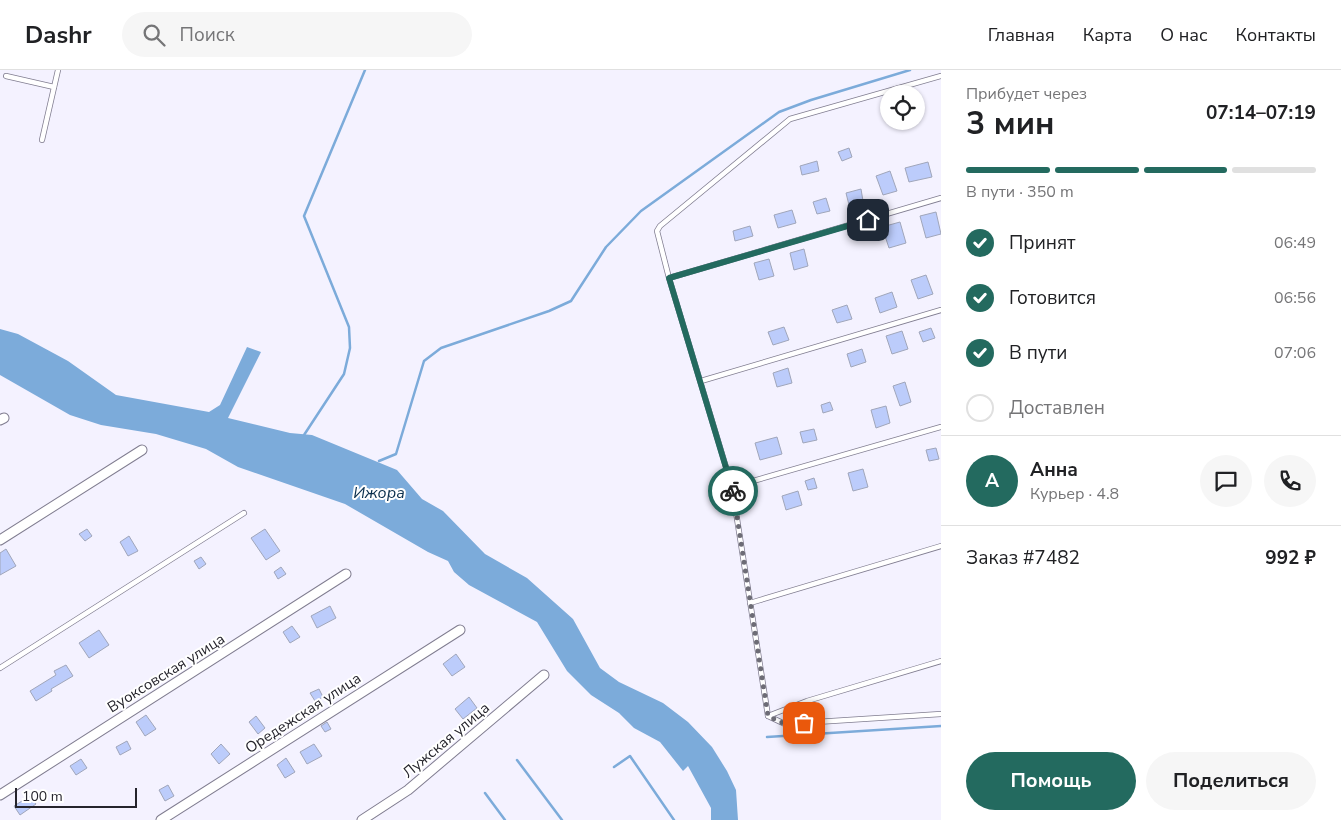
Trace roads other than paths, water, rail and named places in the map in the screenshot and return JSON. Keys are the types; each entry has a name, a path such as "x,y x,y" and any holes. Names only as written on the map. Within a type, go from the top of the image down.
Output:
{"street":[{"path":"0,540 142,450"},
{"name":"Вуоксовская улица","path":"0,795 346,574"},
{"name":"Оредежская улица","path":"161,820 460,630"},
{"name":"Лужская улица","path":"362,820 408,790 544,675"}],"lane":[{"path":"42,140 58,70"},
{"path":"6,76 54,88"},
{"path":"768,716 732,488 669,278 657,231 660,226 790,119 941,76"},
{"path":"669,278 941,198"},
{"path":"701,382 941,310"},
{"path":"732,488 941,427"},
{"path":"0,668 244,513"},
{"path":"750,602 941,546"},
{"path":"768,716 807,701 941,661"},
{"path":"768,716 785,724 941,714"}],"water":[{"name":"Ижора","path":"0,329 18,334 68,361 116,395 209,412 220,405 247,347 261,352 228,418 290,433 312,435 397,470 422,499 443,511 485,554 527,578 573,619 600,668 619,682 663,703 688,722 712,747 727,771 736,790 738,820 711,820 711,808 688,766 683,771 660,742 634,728 619,713 591,695 567,671 537,622 469,585 454,572 448,561 428,552 345,504 238,467 206,449 156,434 101,425 70,415 0,375"}],"waterway":[{"path":"304,435 344,374 350,348 349,327 304,216 365,70"},
{"path":"379,461 396,454 424,361 441,348 549,311 571,301 606,247 641,211 779,112 811,100 910,70"},
{"path":"767,737 941,726"},
{"path":"614,767 630,756 674,820"},
{"path":"517,760 562,820"},
{"path":"485,793 505,820"}]}
